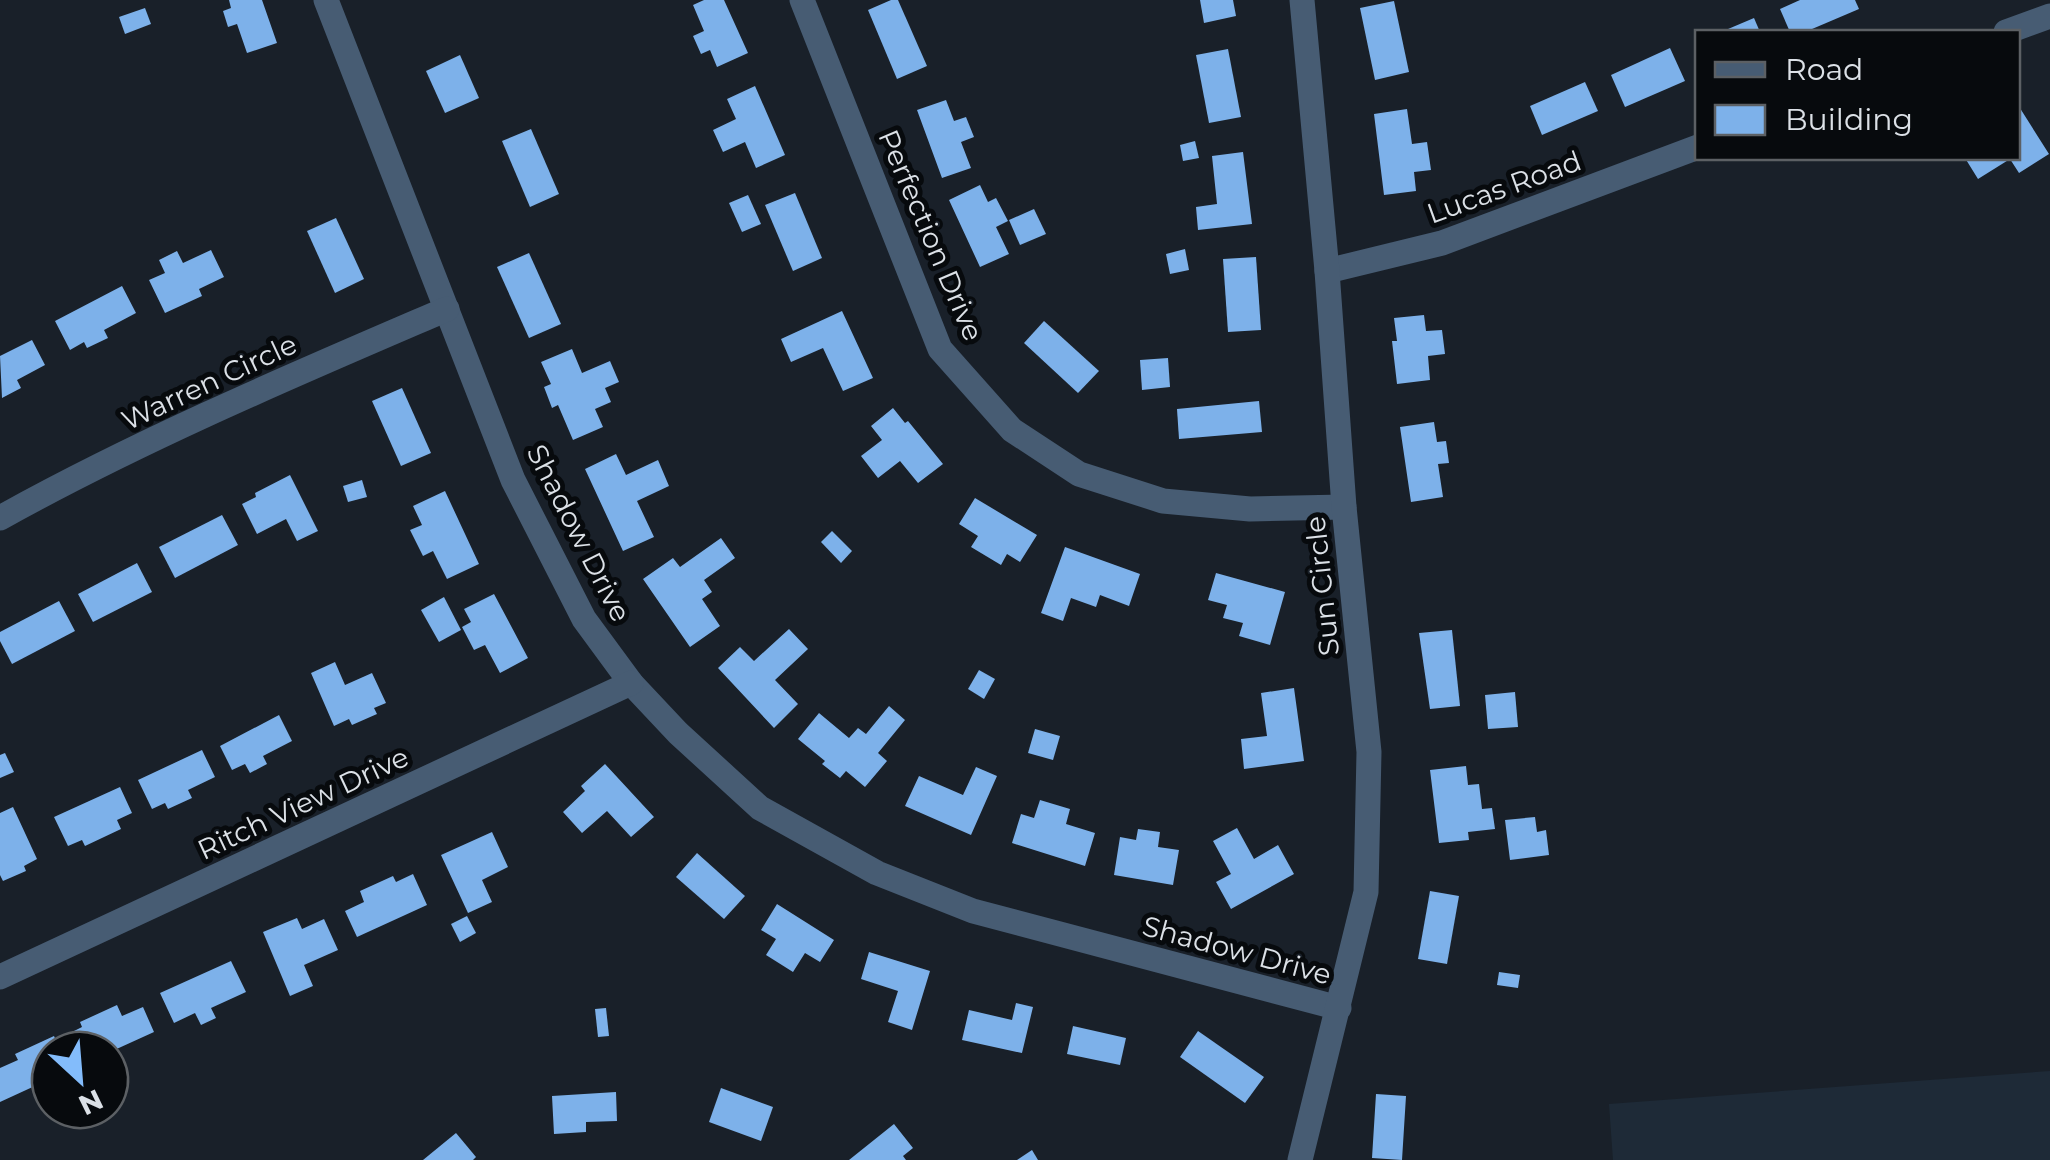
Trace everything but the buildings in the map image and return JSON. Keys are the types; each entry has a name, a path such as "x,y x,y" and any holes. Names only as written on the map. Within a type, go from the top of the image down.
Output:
{"street":[{"name":"Shadow Drive","path":"326,0 513,480 584,618 631,683 678,733 760,808 877,873 973,911 1339,1008"},
{"name":"Perfection Drive","path":"802,0 940,349 1012,430 1079,474 1163,501 1250,509 1344,508"},
{"name":"Sun Circle","path":"1300,1160 1366,892 1368,752 1302,0"},
{"path":"2012,30 2050,16"},
{"name":"Lucas Road","path":"1327,271 1442,242 1695,149"},
{"name":"Warren Circle","path":"0,518 217,408 446,309"},
{"name":"Ritch View Drive","path":"0,977 631,683"}],"shaded area":[{"path":"2050,1071 2050,1160 1613,1160 1609,1104"}]}
